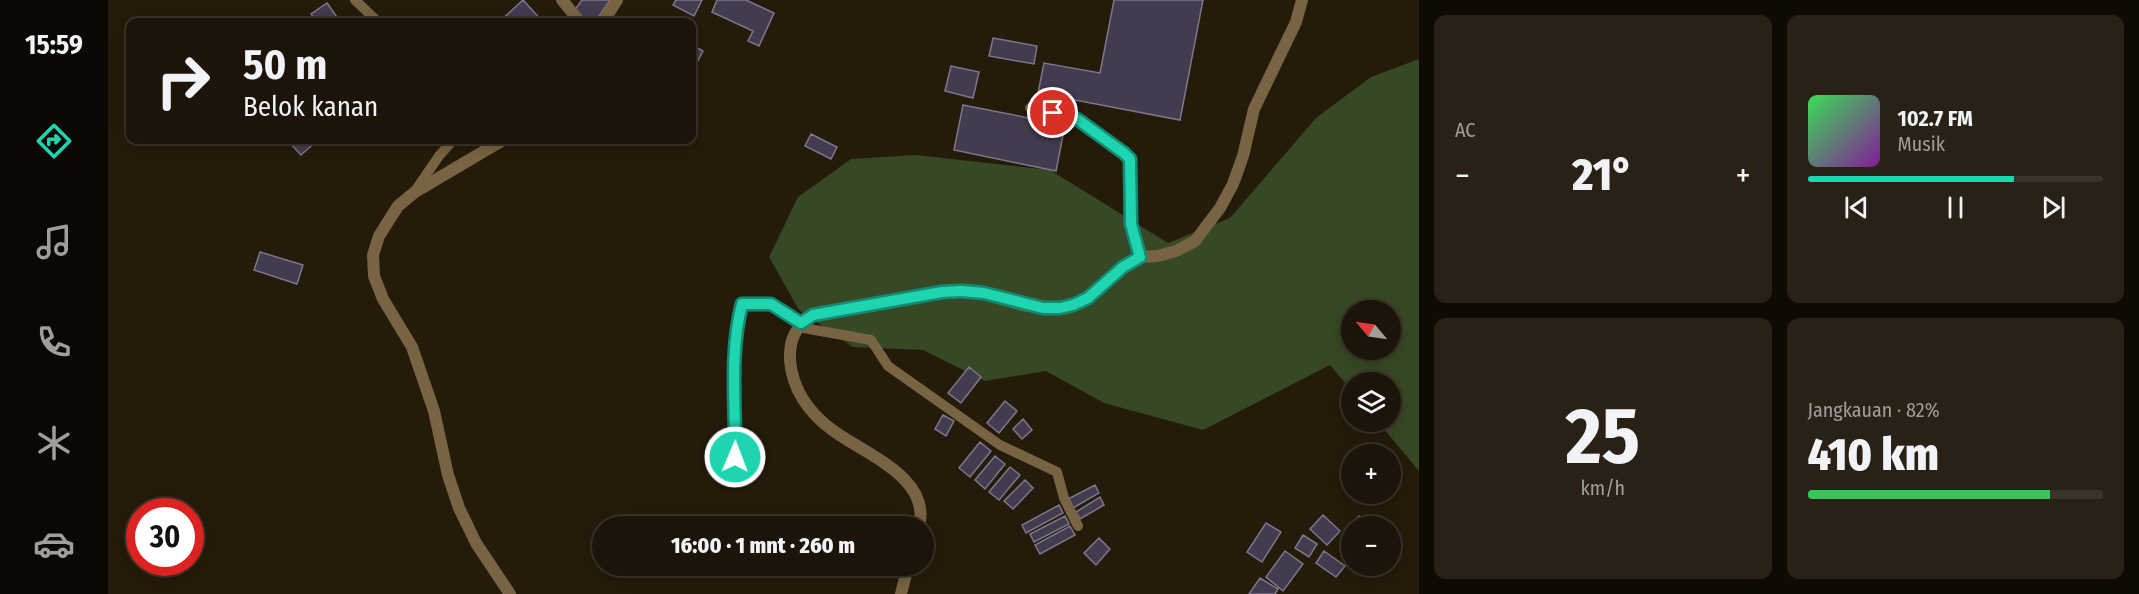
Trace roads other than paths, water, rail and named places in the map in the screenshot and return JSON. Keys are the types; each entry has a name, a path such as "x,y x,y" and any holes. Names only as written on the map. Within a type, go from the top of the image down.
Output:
{"street":[{"path":"562,0 577,18"},
{"path":"606,18 617,0"},
{"path":"921,516 918,500 910,485 897,472 830,428 812,411 798,392 791,372 789,349 799,325 813,315 942,292 984,293 1022,304 1060,308 1088,298 1123,267 1140,257 1158,256 1176,251 1195,240 1208,227 1233,184 1243,156 1254,109 1296,22 1302,0"},
{"path":"496,144 415,192 398,206 379,236 373,255 374,276 383,299 412,347 434,411 447,475 459,508 476,543 510,594"},
{"path":"735,457 735,333 742,304 771,304 799,325"},
{"path":"901,594 906,576"}],"lane":[{"path":"355,0 374,18"},
{"path":"1030,108 1077,119 1130,159 1131,224 1140,257"},
{"path":"415,192 450,144"},
{"path":"799,325 871,340 888,366 1000,445 1057,472 1064,498 1078,526"}]}
